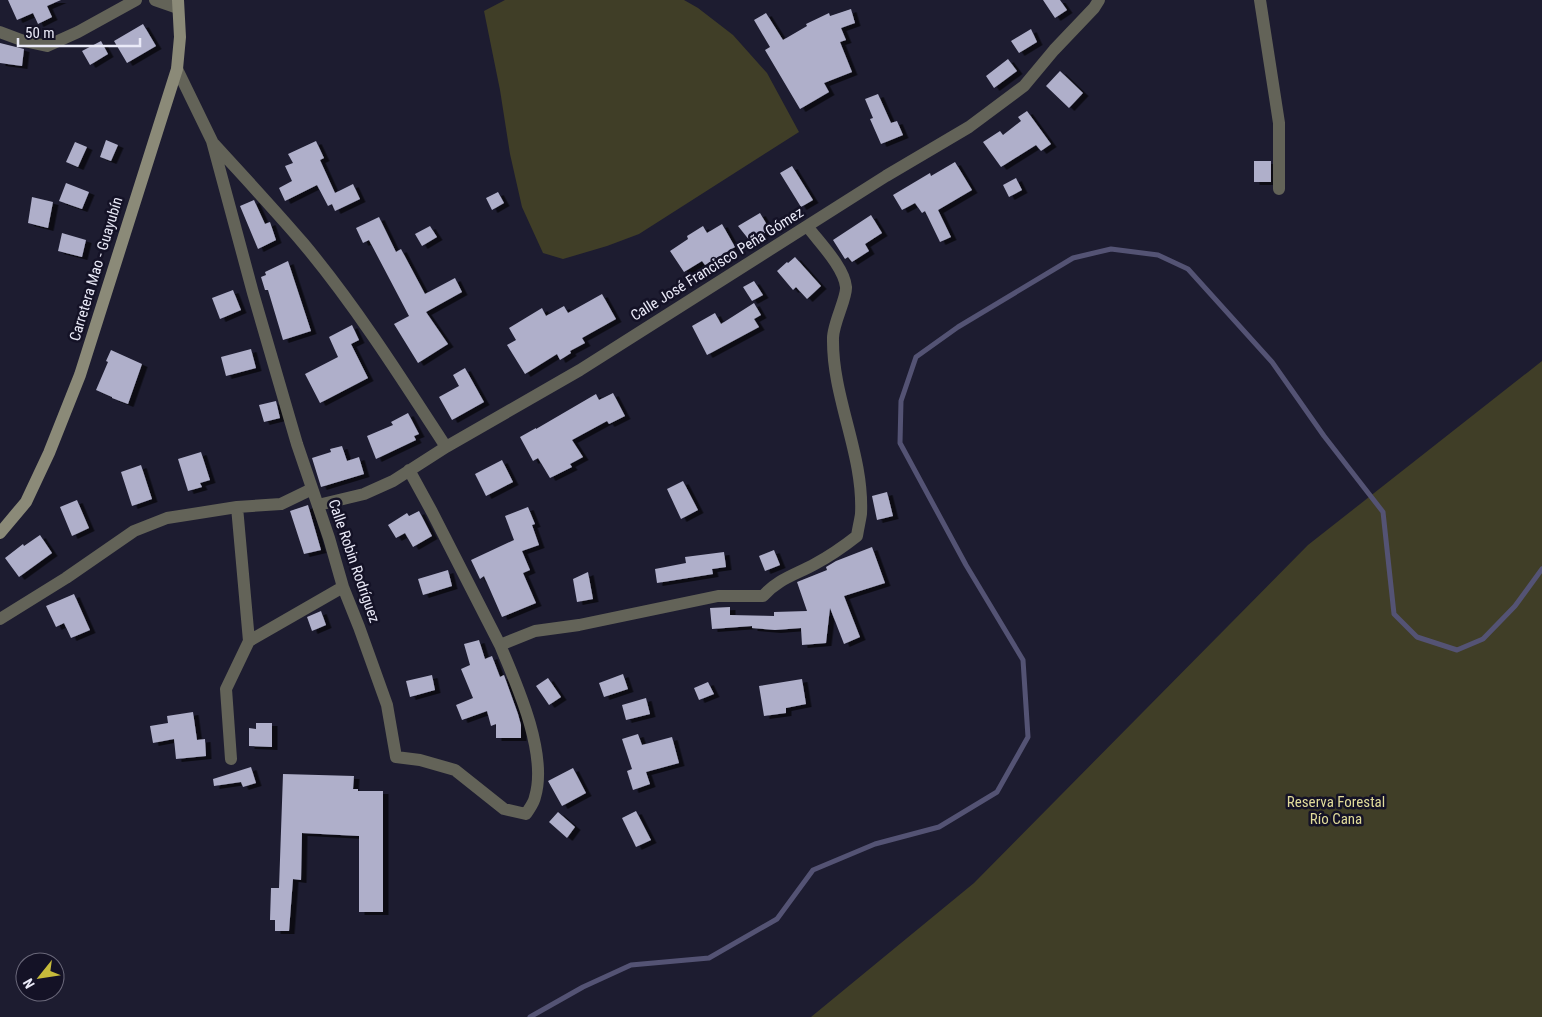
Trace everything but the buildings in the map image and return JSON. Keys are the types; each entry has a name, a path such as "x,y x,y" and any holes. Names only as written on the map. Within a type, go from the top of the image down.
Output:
{"main road":[{"name":"Carretera Mao - Guayubín","path":"0,533 26,502 49,453 80,375 177,69 180,37 180,2"}],"street":[{"path":"0,32 24,41 47,46 78,32 136,0"},
{"path":"155,0 180,2"},
{"name":"Calle José Francisco Peña Gómez","path":"318,505 364,494 393,481 446,447 580,370 886,176 968,128 1024,86 1099,0"},
{"path":"1260,0 1279,123 1279,189"},
{"name":"Calle Robin Rodríguez","path":"177,69 212,141 253,293 312,489 343,587 387,705 396,757 420,760 455,770 504,809 526,814 535,798 538,769 530,723 500,645"},
{"path":"212,141 303,243 331,279 393,366 446,447"},
{"path":"409,470 500,645 535,630 579,625 718,596 762,596 772,585 840,550 857,536 861,515 860,484 850,434 837,388 833,337 846,288 841,271 808,226"},
{"path":"0,619 66,578 134,531 167,518 237,507 282,504 312,489"},
{"path":"231,759 226,689 249,641 237,507"},
{"path":"249,641 343,587"}],"green space":[{"path":"505,0 684,0 698,8 733,35 767,73 799,132 639,234 563,259 543,253 522,207 510,154 500,90 484,11"},
{"name":"Reserva Forestal Río Cana","path":"1542,361 1542,1017 811,1017 974,883 1308,545"}],"waterway":[{"path":"530,1017 583,987 631,965 709,958 777,919 813,870 875,844 939,827 997,792 1028,737 1023,660 966,565 900,443 901,401 916,357 958,327 1073,258 1111,249 1158,255 1188,269 1272,362 1324,436 1383,512 1394,614 1417,637 1457,650 1483,639 1515,606 1542,569"}]}
